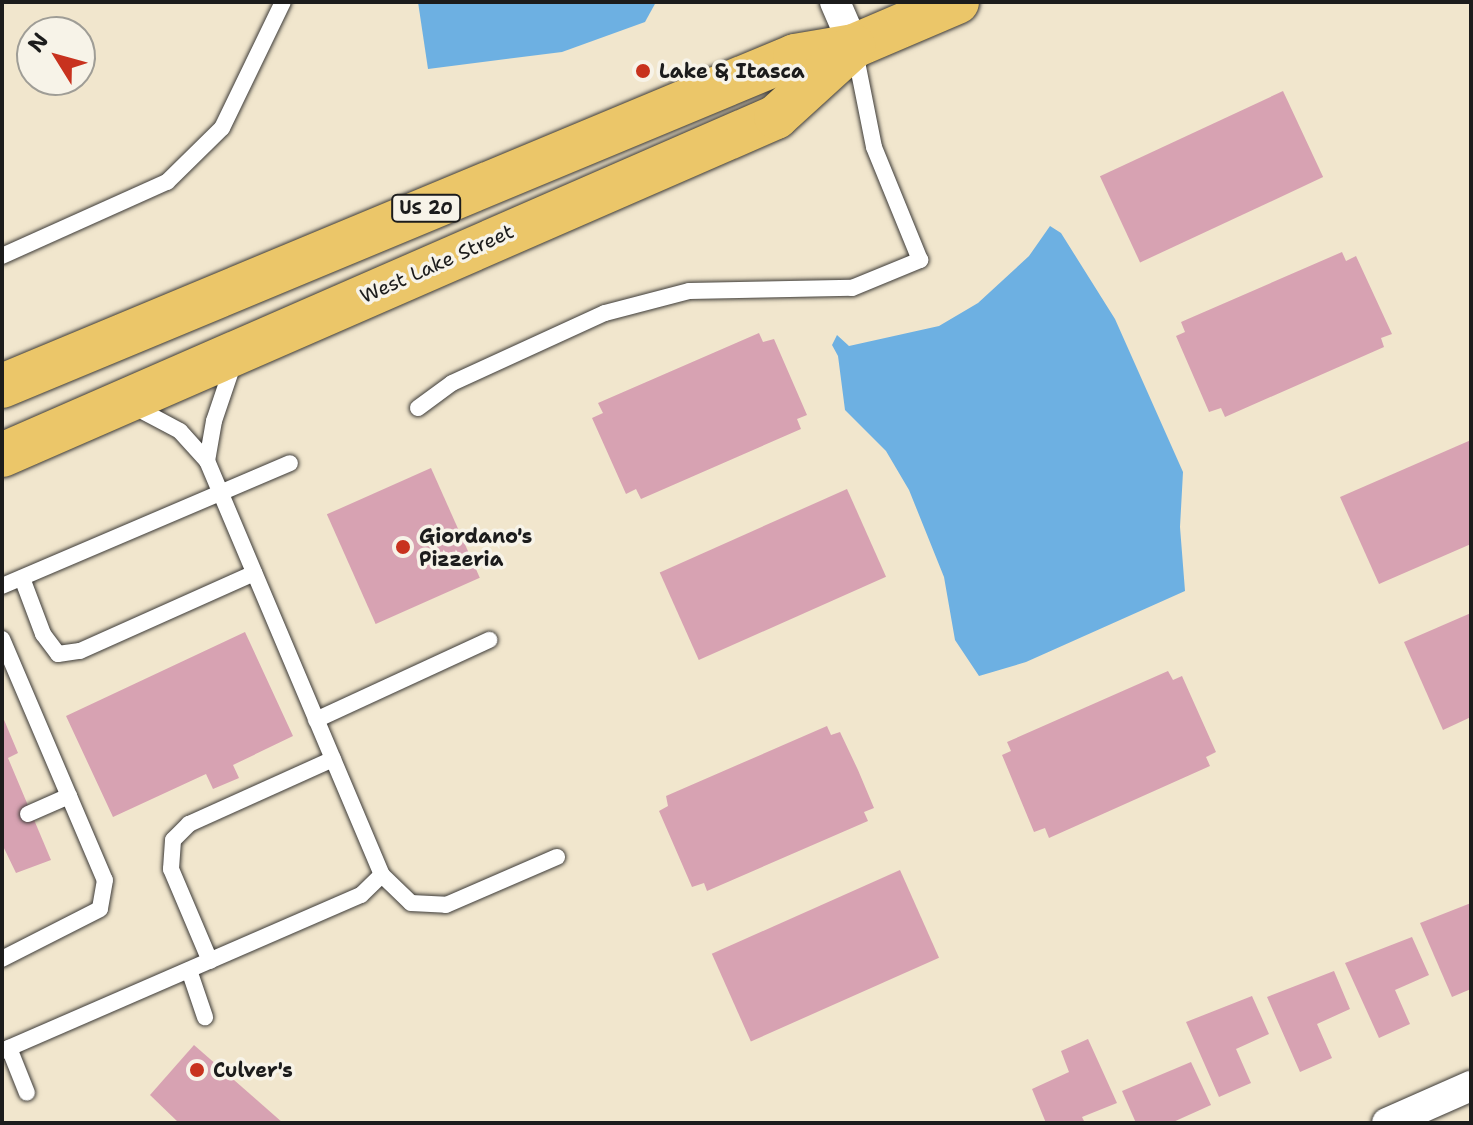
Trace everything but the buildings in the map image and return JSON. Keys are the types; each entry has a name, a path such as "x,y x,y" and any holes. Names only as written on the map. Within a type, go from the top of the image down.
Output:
{"main road":[{"name":"West Lake Street","path":"2,386 795,56 854,46 957,2"},
{"name":"West Lake Street","path":"2,455 776,117 854,46"}],"street":[{"path":"835,2 854,46"},
{"path":"1387,1123 1471,1086"}],"lane":[{"path":"2,256 167,182 222,128 283,2"},
{"path":"418,408 452,383 605,313 689,291 852,288 920,260 874,147 854,46"},
{"path":"207,461 214,421 238,352"},
{"path":"124,401 180,431 207,461 382,875 411,903 446,905 557,857"},
{"path":"2,586 290,463"},
{"path":"22,578 43,634 58,654 80,651 254,573"},
{"path":"2,639 105,880 100,909 2,959"},
{"path":"316,720 489,640"},
{"path":"210,961 171,869 173,840 189,824 333,759"},
{"path":"28,814 69,796"},
{"path":"27,1093 6,1050 361,895 382,875"},
{"path":"189,970 205,1017"}],"water":[{"path":"418,2 656,2 645,22 562,52 428,69"},
{"path":"1050,226 1061,233 1115,319 1183,472 1180,527 1185,591 1026,662 979,676 955,640 944,577 909,490 886,451 845,410 838,356 832,345 837,335 849,346 939,326 978,303 1029,256"}],"place":[{"name":"Lake & Itasca","path":"643,71"},
{"name":"Giordano's Pizzeria","path":"403,547"},
{"name":"Culver's","path":"197,1070"}]}
